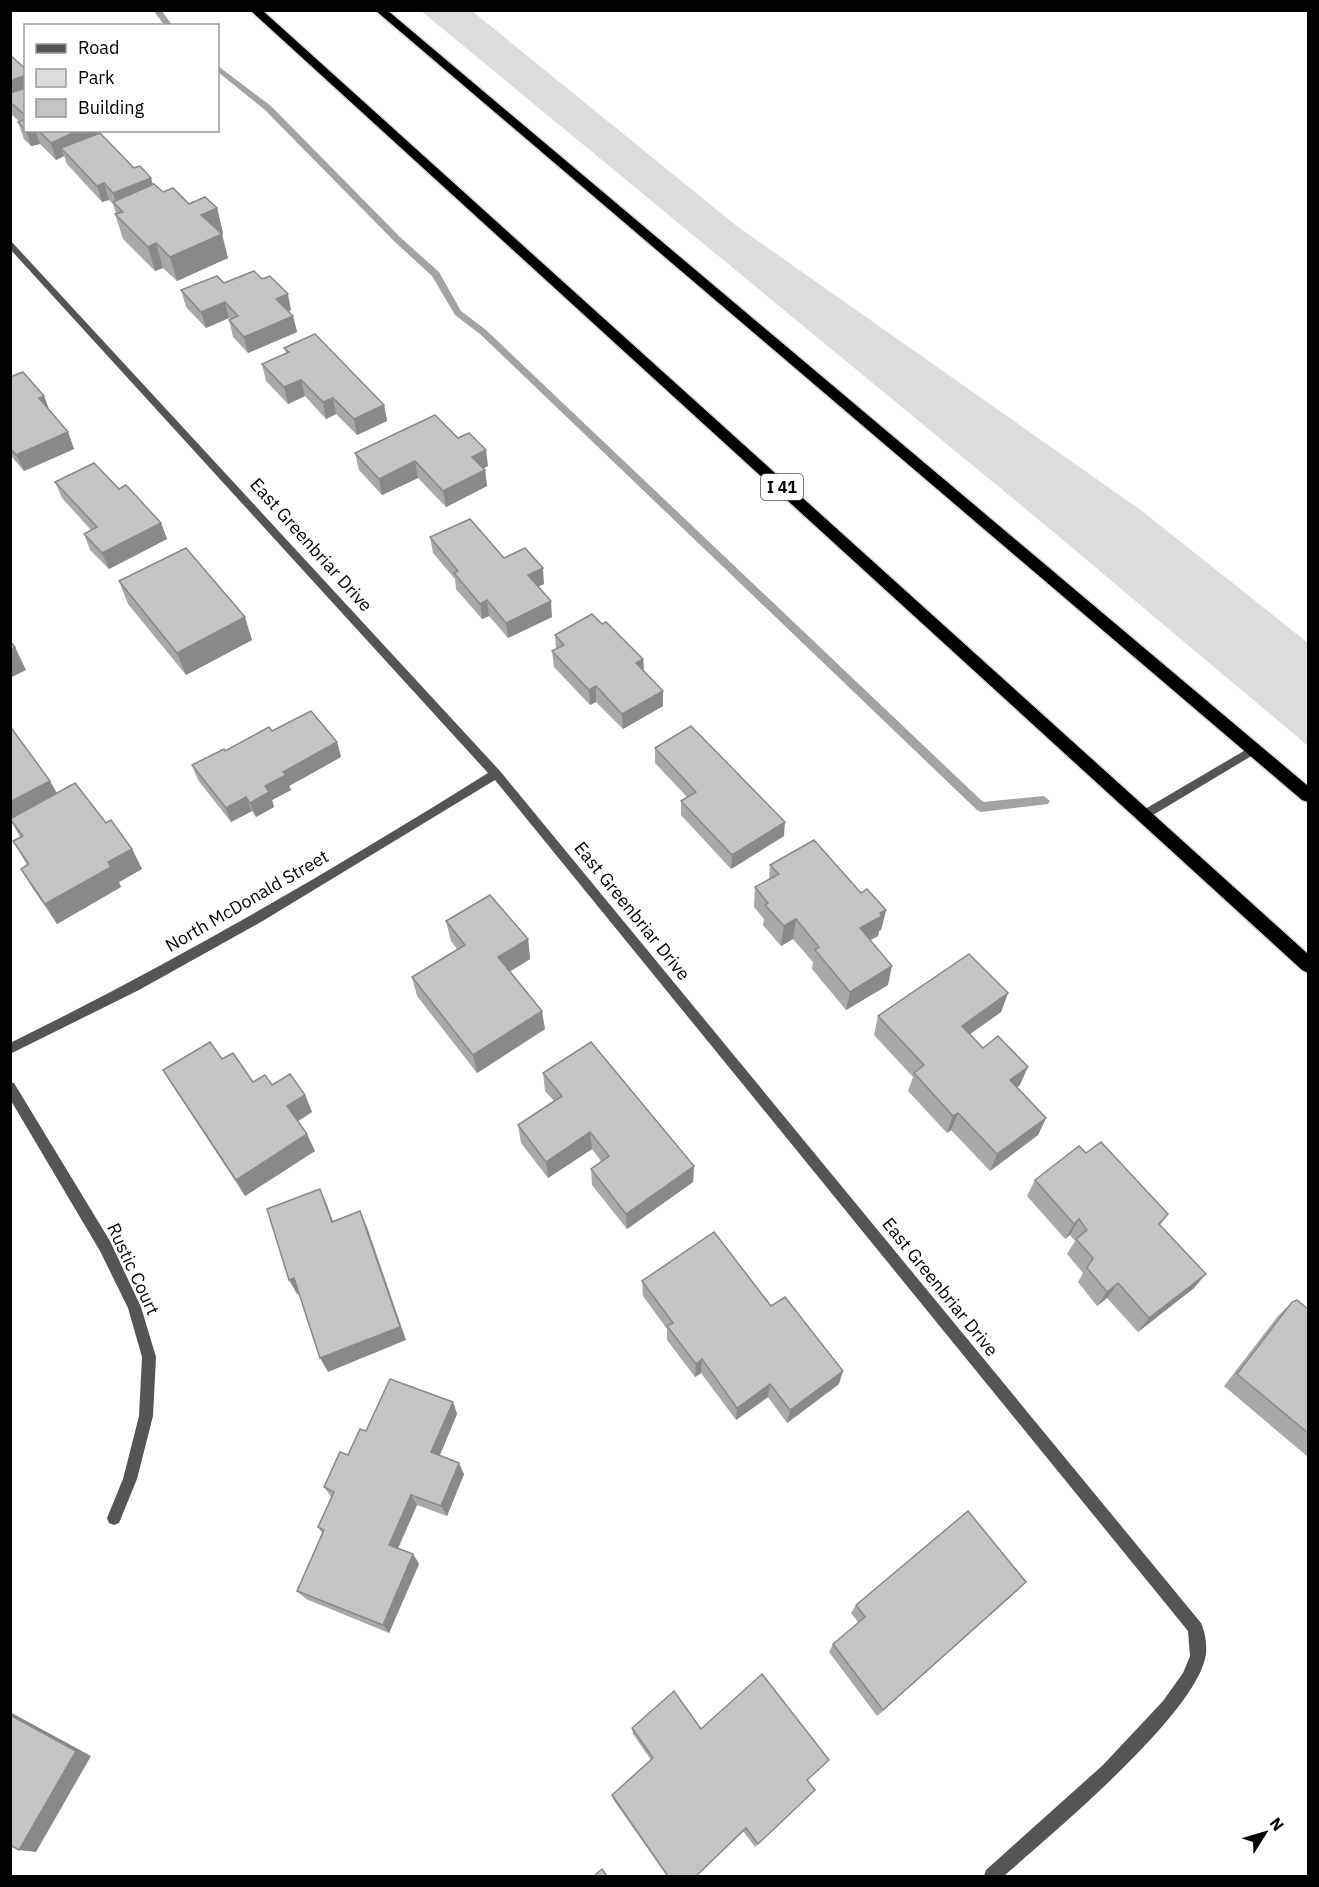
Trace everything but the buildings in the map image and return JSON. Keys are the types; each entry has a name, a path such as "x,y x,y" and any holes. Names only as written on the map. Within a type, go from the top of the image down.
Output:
{"highway":[{"name":"I 41","path":"255,10 1308,965"},
{"path":"381,10 1308,795"}],"street":[{"name":"East Greenbriar Drive","path":"10,243 496,774 1196,1628 1198,1656 1181,1692 1133,1745 992,1876"},
{"path":"1144,815 1254,749"},
{"name":"North McDonald Street","path":"10,1049 79,1016 245,925 496,774"},
{"name":"Rustic Court","path":"10,1087 105,1246 134,1307 149,1357 146,1416 130,1479 114,1518"}],"green space":[{"path":"421,11 472,11 738,227 1142,511 1308,643 1308,746 1057,535"}],"waterway":[{"path":"156,10 168,24"},
{"path":"219,69 268,108 397,239 436,274 458,313 483,332 981,807 1044,801"}]}
